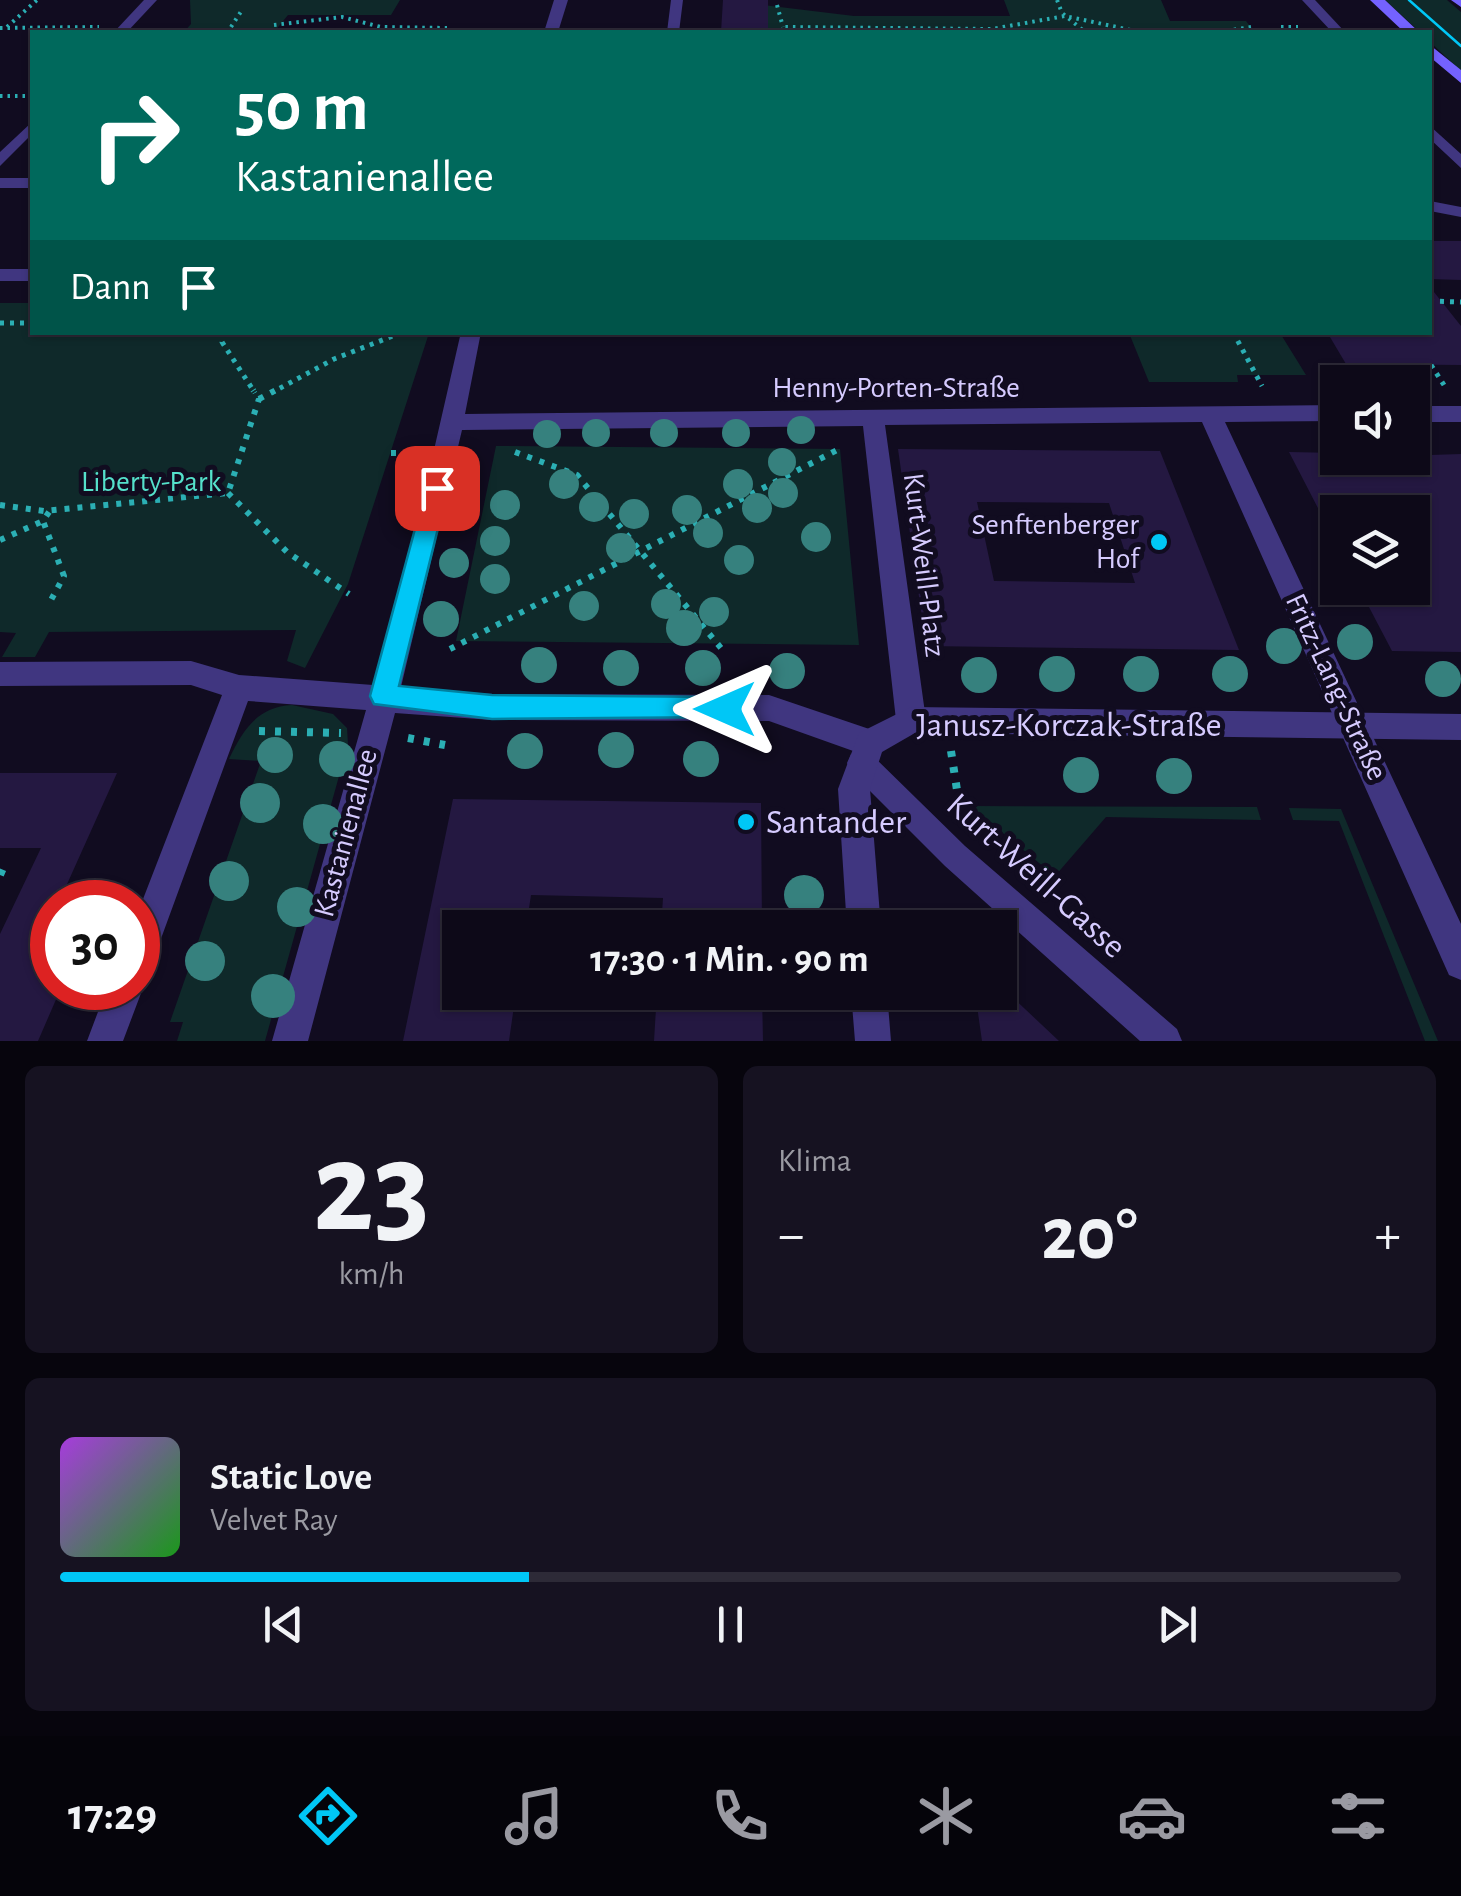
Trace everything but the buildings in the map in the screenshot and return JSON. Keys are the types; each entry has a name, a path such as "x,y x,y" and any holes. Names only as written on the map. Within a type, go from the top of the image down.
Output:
{"main road":[{"path":"1377,0 1410,30"},
{"path":"1432,51 1461,78"}],"street":[{"path":"552,30 560,0"},
{"path":"0,275 30,275"},
{"name":"Kastanienallee","path":"290,1041 454,422 471,335"},
{"name":"Henny-Porten-Straße","path":"454,422 874,430 1210,412 1320,414"},
{"name":"Fritz-Lang-Straße","path":"1210,412 1461,963"},
{"path":"1430,414 1461,414"},
{"name":"Kurt-Weill-Platz","path":"874,430 911,720"},
{"path":"0,674 191,673 239,688 492,707 770,708 866,753 854,789 863,910"},
{"path":"160,897 239,688"},
{"name":"Janusz-Korczak-Straße","path":"866,753 911,720 1461,727"},
{"path":"105,1041 117,1010"},
{"path":"870,1010 873,1041"}],"lane":[{"path":"123,30 151,0"},
{"path":"673,30 677,0"},
{"path":"1308,0 1337,30"},
{"path":"0,162 30,128"},
{"path":"1432,132 1461,163"},
{"path":"0,183 30,183"},
{"path":"1432,206 1461,212"},
{"name":"Kurt-Weill-Gasse","path":"866,753 956,856 1165,1041"}],"path":[{"path":"3,28 37,0"},
{"path":"1057,0 1065,16 1082,30"},
{"path":"776,5 782,30"},
{"path":"231,27 242,10"},
{"path":"993,30 1065,16 1123,30"},
{"path":"274,25 342,17 381,27 447,28"},
{"path":"296,30 300,24"},
{"path":"1232,30 1251,27"},
{"path":"3,28 123,30"},
{"path":"0,96 30,96"},
{"path":"1432,301 1461,302"},
{"path":"0,323 30,323"},
{"path":"223,335 222,342 259,399"},
{"path":"228,493 259,399 334,359 395,335"},
{"path":"1235,335 1268,396"},
{"path":"450,649 874,430"},
{"path":"508,449 577,476 644,551 726,654"},
{"path":"0,505 49,510 228,493"},
{"path":"228,493 287,552 349,594"},
{"path":"0,540 43,521 49,510"},
{"path":"43,521 64,576 51,600"},
{"path":"0,875 6,862"}],"green space":[{"path":"190,0 400,0 391,15 288,15 276,30 186,30 191,24"},
{"path":"1004,0 1161,0 1170,21 1246,21 1253,30 768,30 763,5 854,16 1010,16"},
{"path":"1385,0 1447,0 1461,12 1461,71 1432,44 1432,30 1418,30"},
{"name":"Liberty-Park","path":"0,303 30,303 30,335 428,335 348,584 305,668 287,661 296,630 49,632 35,657 2,657 16,633 0,632"},
{"path":"1130,335 1281,335 1306,375 1237,375 1238,382 1149,382"},
{"path":"496,446 840,449 859,645 456,641"},
{"path":"292,705 333,714 347,728 348,744 265,1041 177,1041 183,1022 170,1022 261,761 229,759 260,715"},
{"path":"970,806 1257,807 1261,820 1106,817 1055,876"},
{"path":"1289,808 1341,809 1438,1041 1425,1041 1339,821 1293,820"}],"tram line":[{"path":"1409,0 1461,46"}],"place":[{"name":"Senftenberger Hof","path":"1159,542"},
{"name":"Santander","path":"746,822"}],"route":[{"path":"437,488 383,696 492,707 725,709"}]}
